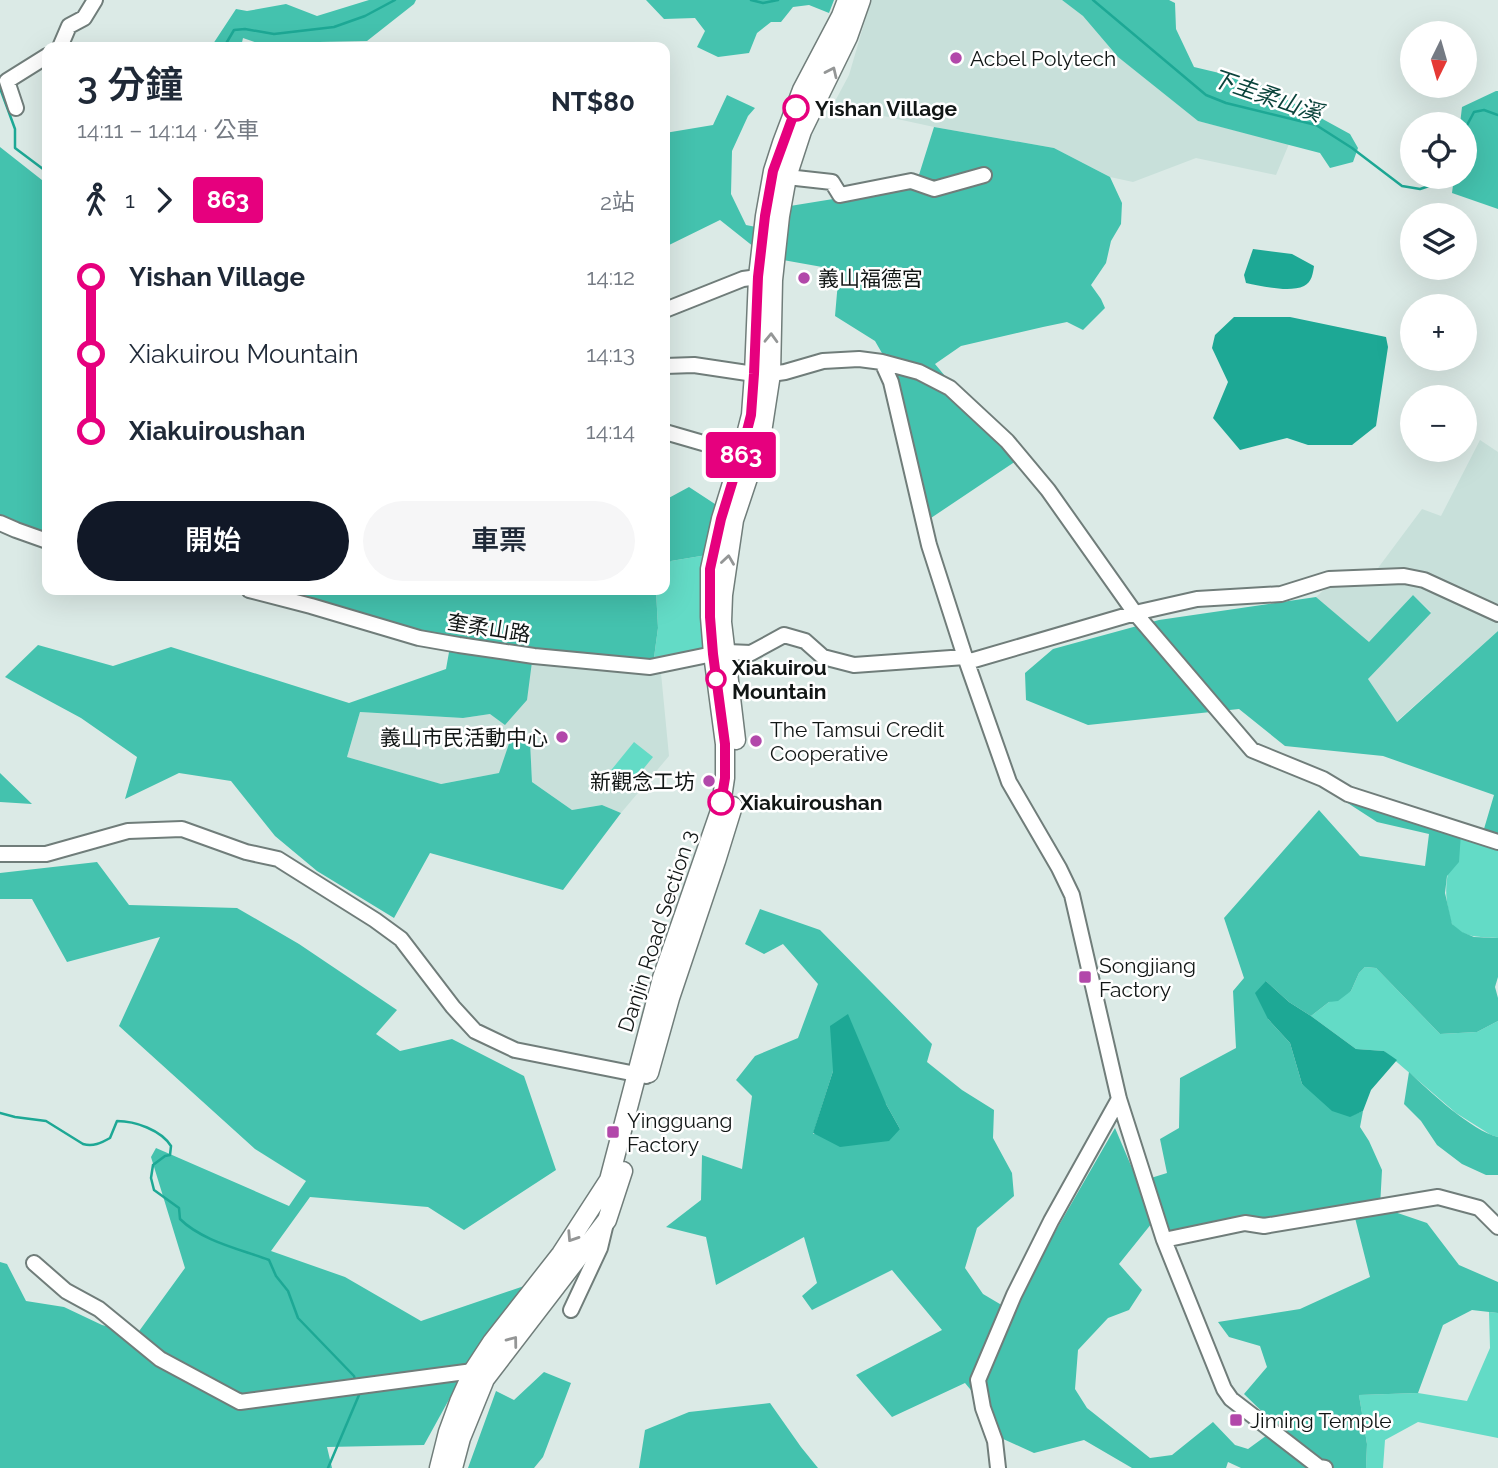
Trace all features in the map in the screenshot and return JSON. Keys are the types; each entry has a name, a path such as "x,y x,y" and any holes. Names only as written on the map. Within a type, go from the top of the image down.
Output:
{"main road":[{"name":"Danjin Road Section 3","path":"453,1468 479,1375 492,1342 561,1254 609,1180 732,812 737,778 736,737 720,653 710,617 710,569 721,519 763,374 758,277 773,171 802,90 847,0"},
{"name":"Danjin Road Section 3","path":"720,653 723,595 734,520 761,439 763,374 780,216 787,177 802,131 848,37 861,0"},
{"name":"Danjin Road Section 3","path":"439,1468 448,1432 479,1375 607,1220 624,1168 642,1075"}],"street":[{"path":"62,42 69,26 84,18 94,0"},
{"path":"16,108 7,81 42,59"},
{"path":"787,177 832,182 840,195 911,181 934,189 985,175"},
{"path":"670,308 743,279 758,277"},
{"path":"670,366 694,365 763,374 785,372 823,361 859,359 919,372 950,388 1007,440 1048,490 1135,613 1252,750 1323,779 1348,794 1498,842"},
{"path":"882,362 891,382 929,545 1009,782 1072,895 1119,1099 1164,1240 1224,1389 1231,1399 1319,1467 1325,1468"},
{"path":"670,433 741,454"},
{"path":"0,523 42,539"},
{"path":"966,659 1197,599 1281,594 1329,579 1404,576 1424,580 1498,614"},
{"name":"奎柔山路","path":"268,595 419,638 534,656 650,667 720,653 751,653 784,635 805,641 823,657 854,665 966,659"},
{"path":"0,854 46,855 128,831 182,829 246,852 278,859 401,939 453,1007 475,1031 516,1050 642,1075"},
{"path":"998,1468 995,1441 983,1408 978,1380 1014,1295 1051,1221 1119,1099"},
{"path":"572,1310 600,1248 607,1220 609,1180"},
{"path":"1164,1240 1245,1223 1264,1226 1438,1197 1479,1208 1498,1227"},
{"path":"34,1263 66,1291 99,1309 160,1359 240,1402 479,1375"}],"shaded area":[{"path":"369,0 416,0 367,41 254,42 243,38 242,42 214,42 236,9 247,11 286,4 317,16"},
{"path":"646,0 834,0 829,13 809,5 793,7 781,22 771,22 757,33 749,53 718,57 697,47 705,31 695,18 664,19"},
{"path":"871,0 1062,0 1083,16 1118,57 1198,121 1289,144 1276,175 1196,158 1133,182 1110,177 1054,148 934,127 833,105 849,75"},
{"path":"1062,0 1169,0 1175,3 1176,29 1194,67 1253,81 1350,134 1358,148 1353,162 1330,168 1320,153 1198,121 1118,57 1083,16"},
{"path":"1498,91 1498,209 1452,193 1452,189 1477,189 1477,112 1461,112 1462,107"},
{"path":"727,95 755,108 748,116 732,151 731,194 746,225 756,227 754,247 720,220 670,245 670,132 713,125"},
{"path":"934,127 1054,148 1110,177 1122,203 1121,224 1111,241 1106,263 1091,285 1105,308 1083,330 1067,322 1043,327 961,346 935,364 1016,461 928,520 898,381 875,341 835,316 839,270 783,260 790,206 907,187 918,178"},
{"path":"0,147 42,180 42,536 0,523"},
{"path":"1253,249 1292,254 1314,266 1313,274 1307,284 1291,289 1246,283 1244,275"},
{"path":"1234,317 1290,317 1386,337 1388,347 1376,426 1352,445 1308,445 1287,438 1240,450 1213,418 1228,382 1212,348 1215,335"},
{"path":"1480,440 1498,452 1498,631 1396,722 1368,679 1431,612 1413,595 1369,643 1316,597 1343,573 1378,568 1422,509 1441,516 1469,462 1477,462 1477,446"},
{"path":"689,487 718,506 707,555 670,562 670,497"},
{"path":"707,555 706,649 653,665 658,628 656,595 670,595 671,561"},
{"path":"290,595 656,595 658,628 653,665 533,654 527,700 505,725 490,714 463,718 360,712 347,757 441,784 499,773 513,732 530,741 532,782 572,810 602,805 621,813 563,890 430,853 394,918 317,871 275,836 231,781 179,773 125,799 137,757 81,718 5,677 38,645 113,666 171,647 349,703 446,669 451,641"},
{"path":"1413,595 1431,613 1368,679 1397,722 1498,631 1498,844 1481,839 1494,795 1383,756 1285,746 1239,709 1088,725 1026,700 1025,673 1053,649 1159,620 1316,597 1369,642"},
{"path":"532,654 653,665 661,673 669,756 621,813 602,805 572,810 532,782 530,741 514,732 500,773 440,784 347,757 360,712 463,718 490,714"},
{"path":"634,742 653,757 627,789 608,774"},
{"path":"0,773 32,804 0,802"},
{"path":"1343,800 1461,833 1459,862 1447,876 1445,893 1452,924 1474,937 1498,938 1498,977 1495,987 1498,1021 1477,1032 1440,1034 1376,968 1365,967 1359,973 1351,991 1338,1001 1329,1002 1311,1016 1289,1002 1266,981 1268,1019 1290,1043 1302,1084 1350,1116 1363,1111 1360,1127 1382,1170 1380,1207 1427,1223 1459,1265 1498,1282 1498,1313 1472,1310 1443,1325 1418,1393 1359,1395 1367,1444 1366,1468 1241,1468 1228,1462 1226,1468 1132,1468 1084,1440 1034,1453 1001,1438 990,1413 965,1383 892,1417 856,1375 942,1330 892,1270 812,1310 802,1296 817,1283 804,1237 716,1285 706,1237 666,1227 701,1200 702,1155 742,1169 752,1096 736,1080 755,1056 798,1038 818,984 783,944 764,954 745,944 760,909 820,930 932,1044 927,1062 962,1090 994,1110 993,1138 1012,1173 1014,1196 977,1228 965,1268 983,1294 1010,1310 1115,1128 1138,1182 1167,1173 1160,1139 1179,1128 1180,1078 1236,1048 1233,991 1244,978 1224,918 1319,810 1360,856 1425,866 1429,834 1377,822","holes":["833,1071 886,1104 900,1129 813,1134","1354,1214 1370,1277 1300,1309 1218,1322 1229,1337 1260,1346 1267,1367 1244,1394 1278,1427 1248,1449 1235,1445 1213,1422 1172,1455 1150,1458 1087,1408 1075,1389 1078,1350 1108,1318 1129,1310 1142,1290 1119,1264 1156,1218 1168,1237"]},
{"path":"1461,833 1498,844 1498,938 1461,932 1451,922 1446,897 1447,878"},
{"path":"97,862 129,905 237,908 299,944 397,1010 376,1034 400,1051 452,1039 524,1076 556,1170 464,1230 428,1207 310,1197 271,1251 345,1277 421,1321 527,1285 468,1365 424,1445 327,1447 332,1468 0,1468 0,1262 7,1264 26,1301 64,1307 102,1325 137,1334 185,1268 151,1157 156,1148 289,1206 306,1181 255,1149 119,1026 160,937 67,962 32,899 0,899 0,873"},
{"path":"1365,967 1376,968 1440,1034 1477,1032 1498,1021 1498,1137 1456,1113 1384,1051 1356,1049 1311,1016 1329,1002 1351,991 1359,973"},
{"path":"1266,981 1289,1002 1356,1049 1384,1051 1397,1060 1371,1090 1363,1111 1350,1117 1332,1111 1302,1084 1290,1043 1268,1019 1255,993"},
{"path":"848,1014 886,1104 900,1129 889,1141 840,1147 813,1133 833,1071 830,1026"},
{"path":"1409,1072 1464,1119 1498,1137 1498,1175 1486,1175 1462,1164 1437,1145 1421,1121 1404,1104"},
{"path":"1489,1312 1498,1313 1498,1438 1418,1422 1385,1440 1383,1468 1366,1468 1367,1444 1359,1395 1418,1393 1467,1401 1490,1348"},
{"path":"544,1372 571,1383 543,1457 534,1468 468,1468 496,1391 514,1400"},
{"path":"770,1403 818,1468 639,1468 645,1430 689,1412"}],"waterway":[{"name":"下圭柔山溪","path":"227,42 234,30 274,34 334,27 365,16 395,0"},
{"name":"下圭柔山溪","path":"751,0 763,3 778,0"},
{"name":"下圭柔山溪","path":"1093,0 1206,95 1226,103 1316,125 1400,184"},
{"name":"下圭柔山溪","path":"0,88 15,129 15,148 42,168"},
{"name":"下圭柔山溪","path":"1474,112 1484,110 1498,115"},
{"path":"0,1113 46,1121 87,1145 110,1138 117,1121 139,1125 161,1135 171,1146 170,1155 153,1165 151,1178 154,1190 179,1208 180,1219 189,1227 222,1244 269,1260 276,1276 288,1291 298,1318 354,1376 356,1383"},
{"path":"328,1468 359,1393"}],"bus line":[{"name":"863","path":"721,802 725,778 725,744 713,654 710,569 721,519 751,415 758,277 765,216 773,171 796,108"}],"place":[{"name":"Acbel Polytech","path":"956,58"},
{"name":"Yishan Village","path":"796,108"},
{"name":"義山福德宮","path":"804,278"},
{"name":"Xiakuirou Mountain","path":"716,679"},
{"name":"義山市民活動中心","path":"562,737"},
{"name":"The Tamsui Credit Cooperative","path":"756,741"},
{"name":"新觀念工坊","path":"709,781"},
{"name":"Xiakuiroushan","path":"721,802"},
{"name":"Songjiang Factory","path":"1085,977"},
{"name":"Yingguang Factory","path":"613,1132"},
{"name":"Jiming Temple","path":"1236,1420"}]}
